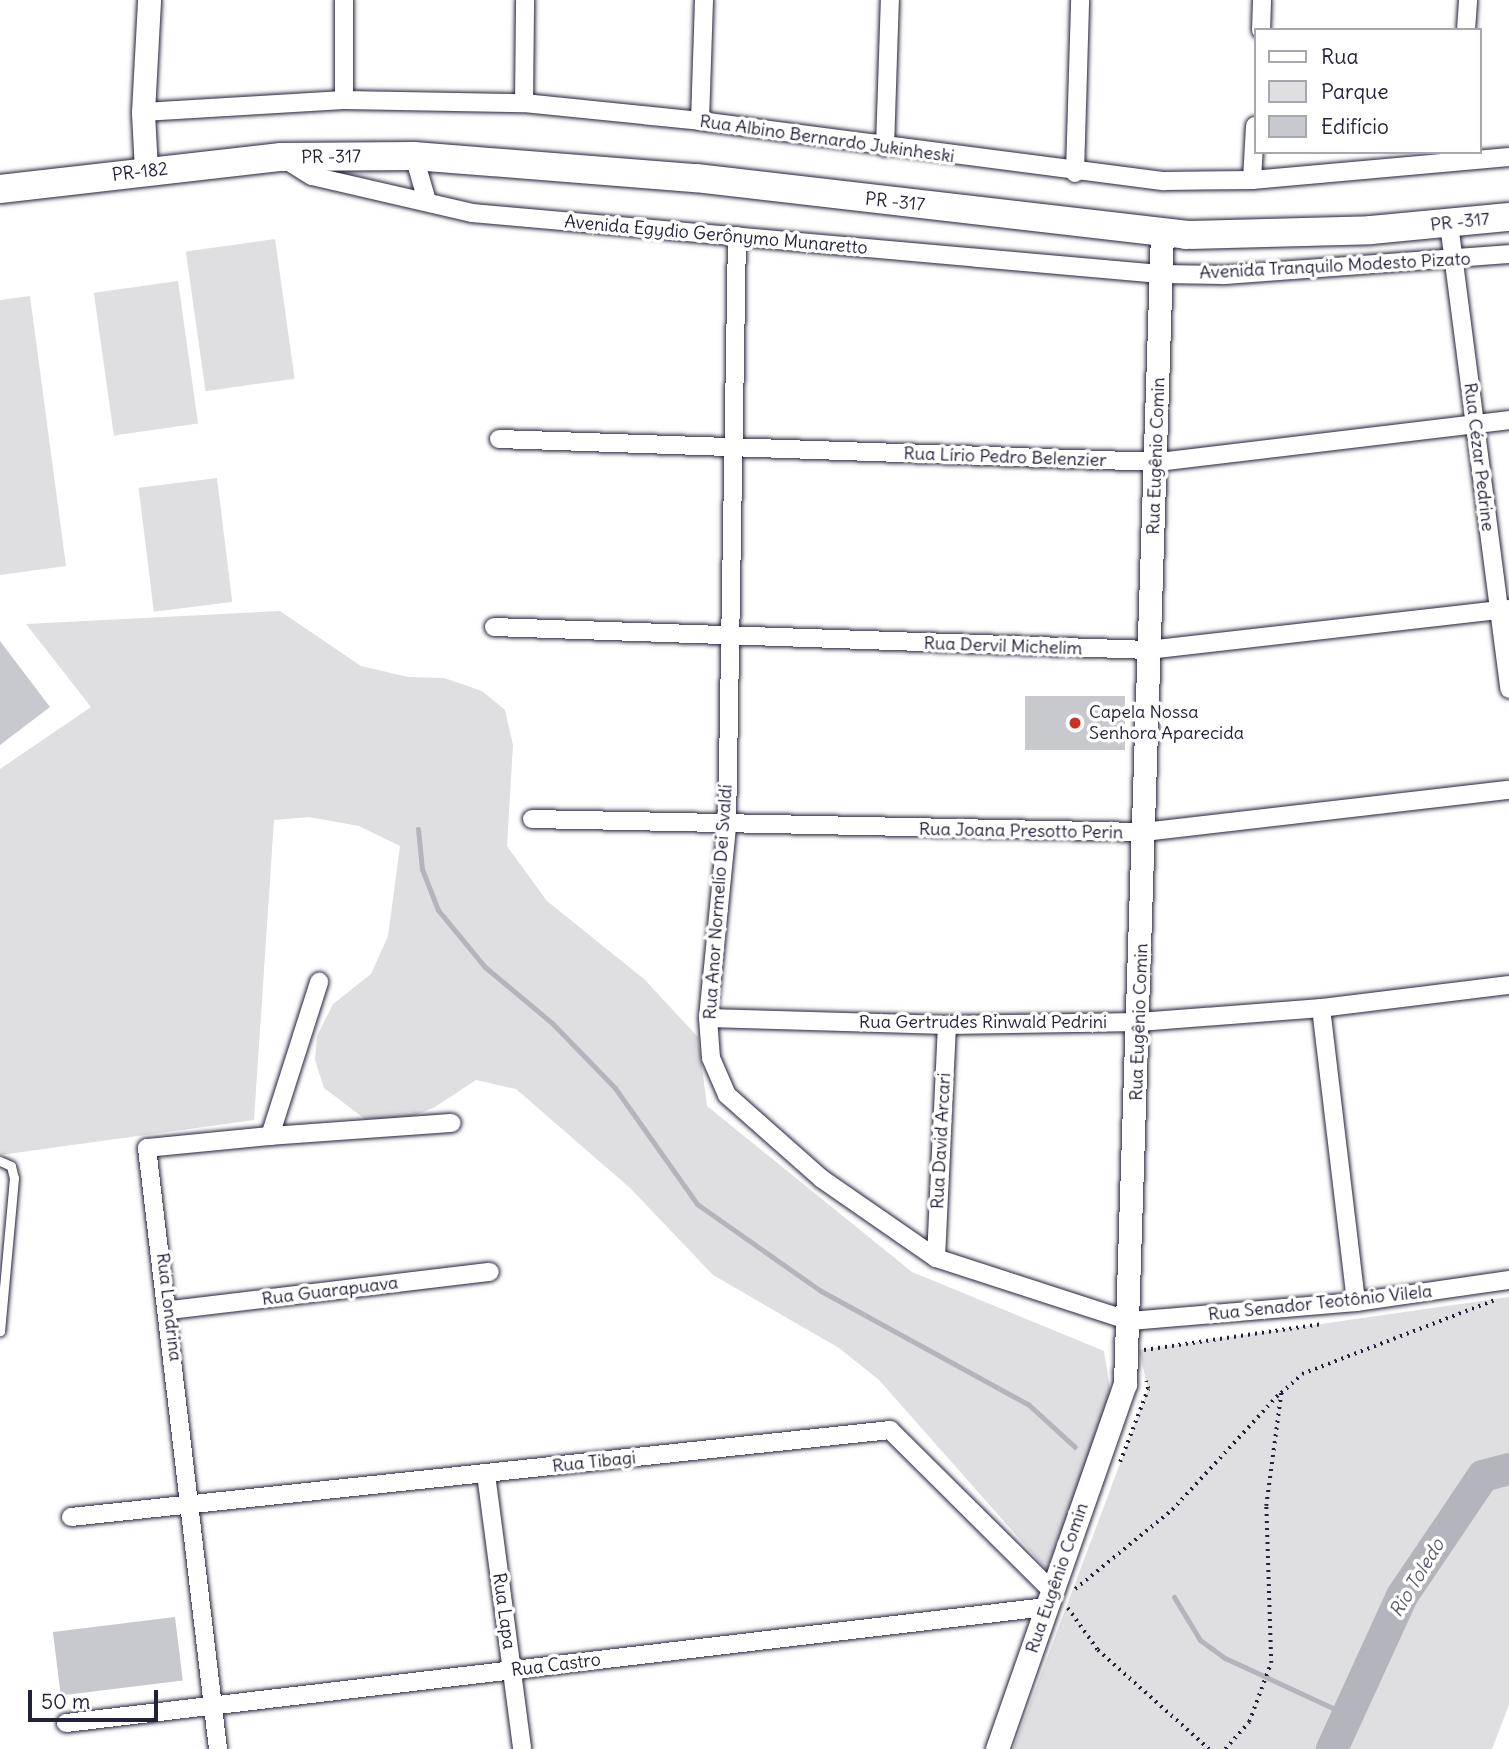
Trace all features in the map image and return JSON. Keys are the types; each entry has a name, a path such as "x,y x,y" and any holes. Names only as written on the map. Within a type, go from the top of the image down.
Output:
{"main road":[{"name":"PR -317","path":"281,157 414,156 696,178 1162,232 1258,235 1449,224 1509,217"},
{"name":"PR-182","path":"0,189 146,170 281,157"}],"street":[{"path":"146,170 143,112 149,0"},
{"path":"344,0 344,100"},
{"path":"524,103 525,0"},
{"path":"700,121 704,0"},
{"path":"885,147 890,0"},
{"path":"1075,173 1080,0"},
{"path":"1261,28 1262,0"},
{"path":"1466,28 1468,0"},
{"name":"Rua Albino Bernardo Jukinheski","path":"143,112 344,100 524,103 700,121 1075,173 1164,181 1252,180 1460,158 1509,157"},
{"path":"1252,180 1254,144"},
{"path":"414,156 427,201"},
{"name":"Avenida Egydio Gerônymo Munaretto","path":"281,157 312,176 472,213 1160,274"},
{"name":"Rua Cézar Pedrine","path":"1449,224 1474,424 1504,610 1509,690"},
{"name":"Rua Eugênio Comin","path":"997,1749 1060,1603 1125,1384 1130,1321 1148,650 1158,462 1162,232"},
{"name":"Rua Anor Normelio Dei Svaldi","path":"737,236 727,827 708,1018 711,1059 727,1095 822,1179 936,1258 1130,1321"},
{"name":"Avenida Tranquilo Modesto Pizato","path":"1160,274 1224,275 1454,261 1509,254"},
{"name":"Rua Lírio Pedro Belenzier","path":"499,439 1158,462 1509,420"},
{"name":"Rua Dervil Michelim","path":"494,627 1148,650 1504,610"},
{"name":"Rua Joana Presotto Perin","path":"531,820 727,827 1144,832 1509,790"},
{"path":"319,982 270,1136 452,1123"},
{"name":"Rua Gertrudes Rinwald Pedrini","path":"708,1018 947,1025 1139,1022 1321,1008 1509,985"},
{"path":"1321,1008 1356,1302"},
{"name":"Rua David Arcari","path":"936,1258 947,1025"},
{"name":"Rua Londrina","path":"218,1749 170,1310 147,1148 270,1136"},
{"name":"Rua Guarapuava","path":"170,1310 490,1272"},
{"name":"Rua Senador Teotônio Vilela","path":"1130,1321 1356,1302 1509,1280"},
{"name":"Rua Tibagi","path":"71,1517 192,1507 890,1430 1060,1603"},
{"name":"Rua Lapa","path":"486,1474 522,1749"},
{"name":"Rua Castro","path":"66,1723 1060,1603"}],"lane":[{"path":"0,1161 11,1166 14,1178 1,1296 0,1331"}],"path":[{"path":"1060,1603 1125,1546 1156,1524 1281,1392 1302,1374 1500,1298 1460,1304"},
{"path":"1142,1363 1139,1350 1327,1323"},
{"path":"1118,1468 1148,1389 1145,1376"},
{"path":"1224,1749 1249,1722 1269,1677 1273,1633 1266,1506 1281,1392"},
{"path":"1060,1603 1077,1579"},
{"path":"1060,1603 1098,1650 1209,1749"}],"green space":[{"path":"275,239 295,379 205,391 186,252"},
{"path":"178,281 198,424 114,435 94,293"},
{"path":"30,296 66,566 0,575 0,300"},
{"path":"217,478 232,602 154,612 139,488"},
{"path":"280,611 361,666 408,677 444,678 482,691 505,710 513,745 507,846 547,901 644,979 698,1037 707,1106 912,1272 1104,1351 1111,1395 1047,1570 879,1380 839,1348 713,1275 630,1188 516,1089 476,1080 435,1107 406,1119 365,1119 324,1088 315,1060 317,1036 333,1004 371,974 388,936 400,846 359,826 309,817 274,820 254,1120 0,1155 0,769 91,707 26,624"},
{"path":"1509,1297 1509,1705 1492,1749 1013,1749 1148,1389 1139,1350"}],"building":[{"path":"0,641 50,707 0,745"},
{"name":"Capela Nossa Senhora Aparecida","path":"1025,696 1125,696 1125,750 1025,750"},
{"path":"175,1617 183,1681 61,1696 53,1632"}],"waterway":[{"path":"418,829 422,869 438,910 485,967 552,1023 615,1088 697,1204 821,1291 1029,1405 1075,1447"},
{"name":"Rio Toledo","path":"1332,1749 1402,1596 1483,1476 1509,1469"},
{"path":"1174,1597 1200,1640 1225,1658 1348,1715"}],"place":[{"name":"Capela Nossa Senhora Aparecida","path":"1075,723"}]}
